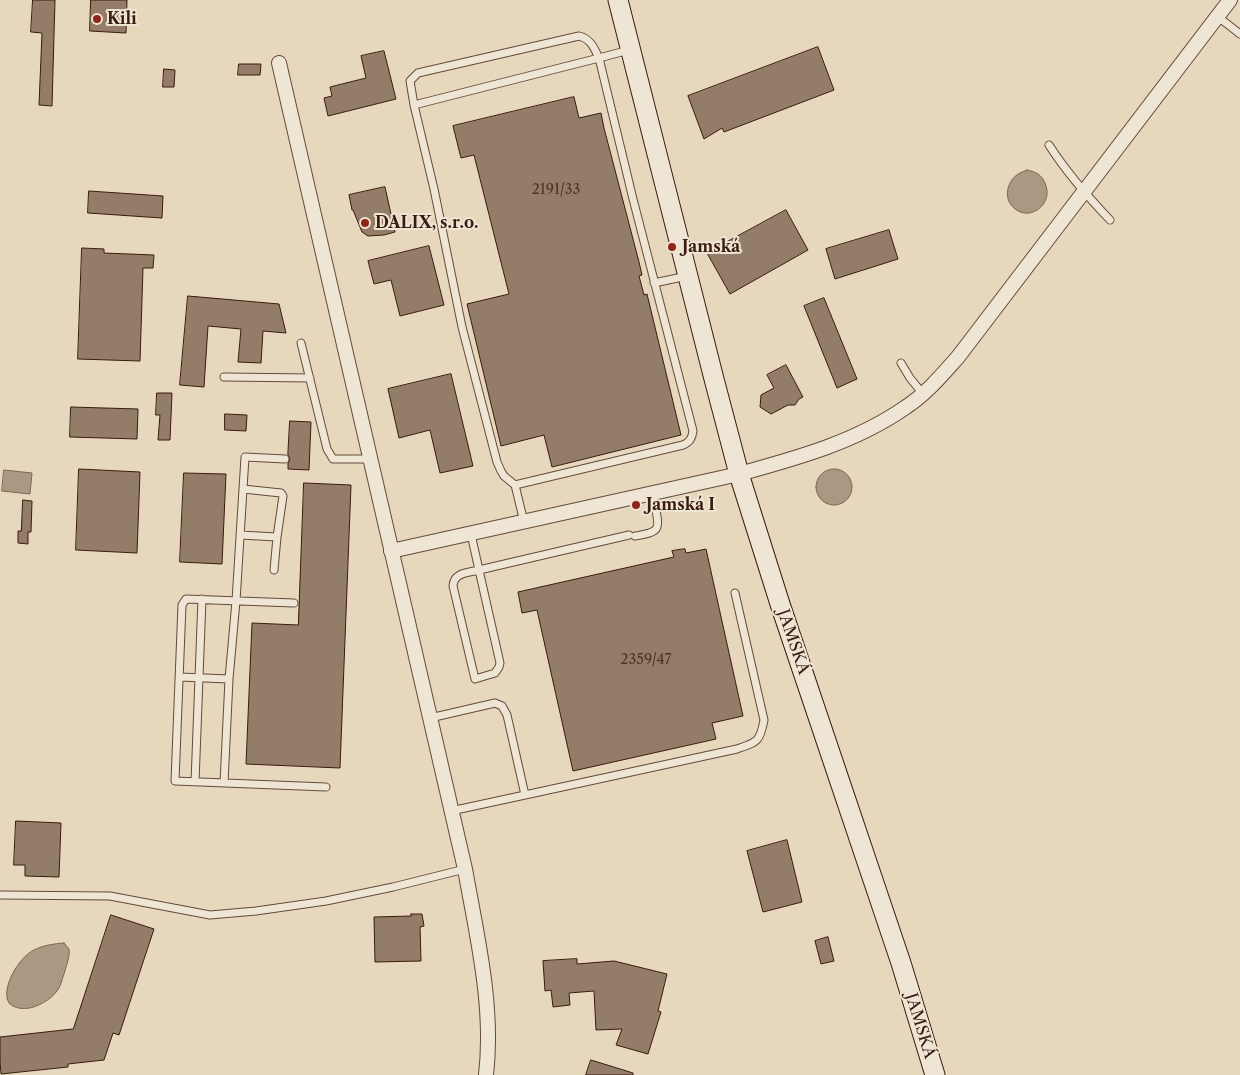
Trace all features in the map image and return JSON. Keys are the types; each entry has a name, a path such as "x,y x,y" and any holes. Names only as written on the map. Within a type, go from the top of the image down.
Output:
{"street":[{"name":"JAMSKÁ","path":"618,0 629,50 729,437 780,604 902,963 935,1075"},
{"path":"391,551 740,474 830,447 880,424 907,407 938,380 958,358 1230,0"},
{"path":"279,62 464,869 486,996 489,1027 486,1075"}],"lane":[{"path":"1217,16 1240,34"},
{"path":"515,484 683,445 692,436 599,58 589,41 579,36 418,73 410,81 462,327 497,462 504,476 515,484 524,522"},
{"path":"414,105 629,50"},
{"path":"1049,145 1084,192 1110,220"},
{"path":"654,283 687,276"},
{"path":"302,343 327,448 333,459 370,459"},
{"path":"900,363 923,394"},
{"path":"224,377 310,378"},
{"path":"224,783 229,679 245,458 285,460"},
{"path":"242,489 280,493 283,496 274,570"},
{"path":"471,534 480,570 500,663 495,673 475,679 453,586 453,581 457,576 480,570 654,531 657,528 658,522 651,493"},
{"path":"240,535 277,536"},
{"path":"451,811 737,749 754,743 761,734 764,720 735,593"},
{"path":"294,604 186,599 182,605 175,781 326,787"},
{"path":"195,782 202,599"},
{"path":"180,677 229,679"},
{"path":"430,718 495,703 502,706 507,715 525,795"},
{"path":"0,895 110,896 210,915 256,912 326,901 464,869"}],"shaded area":[{"path":"1027,170 1040,175 1047,191 1043,205 1038,210 1025,213 1018,211 1012,206 1007,193 1012,179"},
{"path":"834,469 841,470 847,474 851,480 851,494 847,500 841,504 834,505 827,504 821,500 817,494 816,487 817,480 821,474 827,470"},
{"path":"4,470 32,473 30,494 2,491"},
{"path":"64,943 69,949 69,957 60,986 55,994 43,1003 30,1008 19,1008 9,1003 7,989 9,981 23,959 38,948"}],"building":[{"path":"33,0 55,0 52,106 39,105 42,33 31,32"},
{"path":"91,0 127,0 126,33 90,31"},
{"path":"818,47 834,90 724,132 722,128 704,139 688,96"},
{"path":"384,51 396,99 328,116 324,98 332,96 330,87 366,78 361,56"},
{"path":"239,64 261,64 260,75 238,75"},
{"path":"164,69 175,70 174,87 163,87"},
{"path":"574,97 579,118 601,113 639,262 642,275 639,276 644,295 647,294 681,435 552,467 544,435 501,446 467,304 509,294 474,155 461,158 453,126"},
{"path":"385,187 395,232 368,236 362,232 352,210 349,195"},
{"path":"89,191 163,196 162,218 88,213"},
{"path":"786,210 808,250 730,294 707,253"},
{"path":"889,230 898,259 835,279 826,249"},
{"path":"429,246 444,305 400,316 391,280 374,284 368,261"},
{"path":"82,248 104,249 104,253 154,255 153,268 143,268 140,361 78,359"},
{"path":"188,296 279,304 286,333 263,331 261,363 238,362 241,329 208,326 204,387 180,385"},
{"path":"824,298 857,379 837,388 804,306"},
{"path":"786,365 803,397 795,405 788,405 771,414 760,407 761,395 774,388 767,375"},
{"path":"451,374 473,466 440,473 430,430 399,438 388,389"},
{"path":"157,393 172,393 170,440 158,440 160,415 156,415"},
{"path":"71,407 138,409 137,439 70,437"},
{"path":"225,414 247,415 246,431 225,430"},
{"path":"290,421 311,422 309,470 288,469 290,459 288,455"},
{"path":"79,469 140,472 137,553 76,550"},
{"path":"184,473 226,474 222,564 180,562"},
{"path":"304,483 351,485 340,768 246,764 252,623 298,625"},
{"path":"23,500 32,501 31,532 28,532 28,544 18,543 18,531 21,531"},
{"path":"685,549 686,553 706,549 743,716 712,723 716,739 573,771 537,610 522,613 518,592 674,557 672,551"},
{"path":"16,821 61,823 59,877 25,876 25,865 14,865"},
{"path":"787,840 802,902 763,912 747,851"},
{"path":"411,914 422,914 424,926 420,927 421,961 375,962 374,917 411,916"},
{"path":"111,915 154,929 119,1035 113,1033 104,1060 68,1064 68,1067 1,1074 0,1037 73,1029"},
{"path":"828,937 834,961 821,964 815,941"},
{"path":"577,959 577,964 614,961 667,974 658,1011 661,1012 648,1054 616,1045 622,1029 596,1030 594,991 569,993 570,1005 553,1007 551,990 545,991 543,961"},
{"path":"591,1060 633,1073 633,1075 586,1075"}],"place":[{"name":"Kili","path":"97,19"},
{"name":"DALIX, s.r.o.","path":"365,223"},
{"name":"Jamská","path":"672,247"},
{"name":"Jamská I","path":"636,505"}]}
